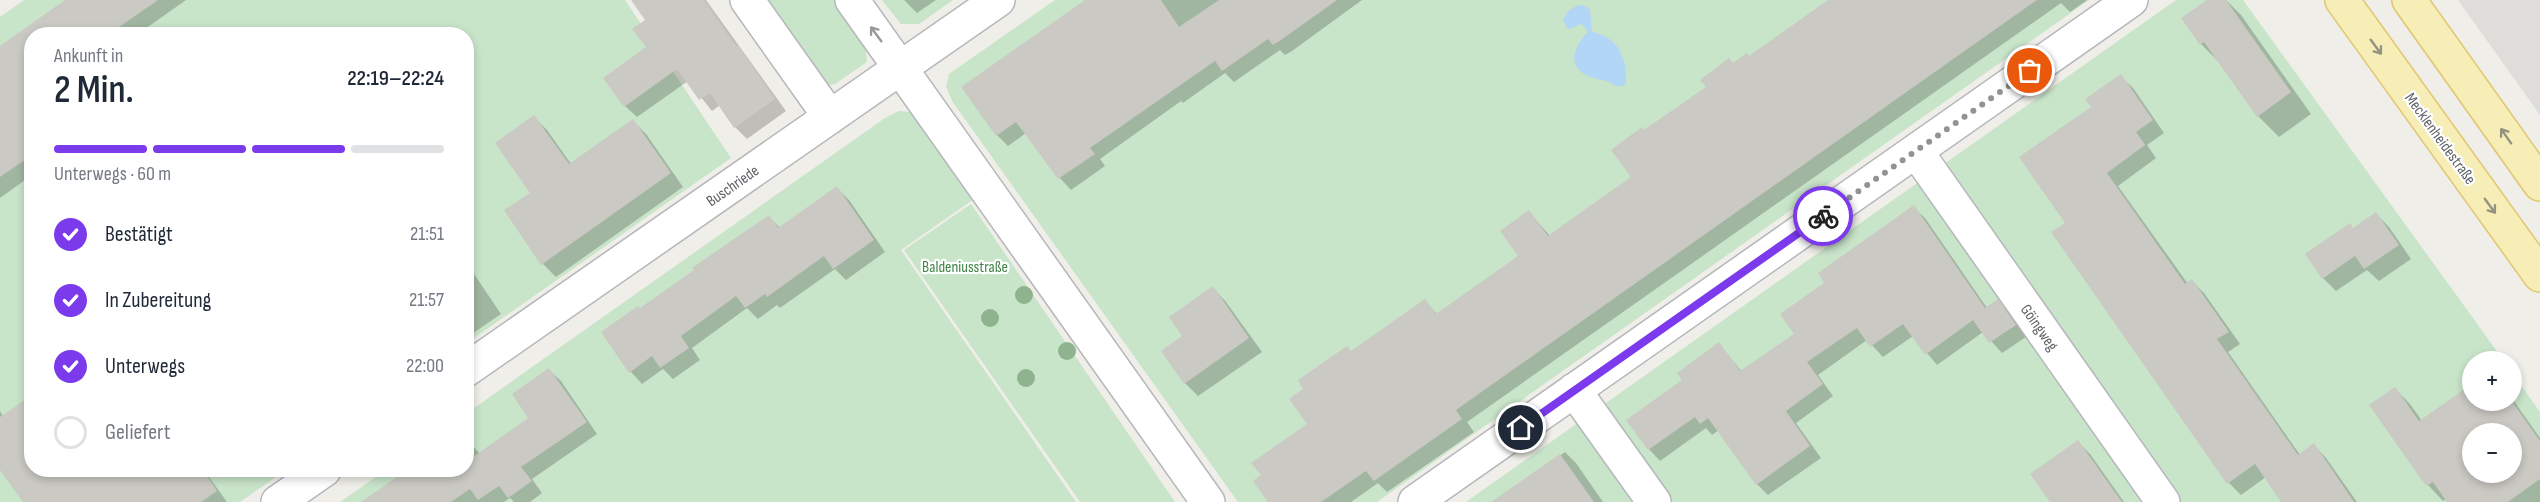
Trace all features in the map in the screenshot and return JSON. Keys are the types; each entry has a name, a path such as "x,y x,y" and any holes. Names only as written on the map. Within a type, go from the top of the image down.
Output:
{"main road":[{"name":"Mecklenheidestraße","path":"2342,0 2540,275"},
{"path":"2409,0 2540,184"}],"street":[{"path":"748,0 830,117"},
{"path":"852,0 1208,502"},
{"name":"Buschriede","path":"474,364 998,0"},
{"path":"1415,502 2131,0"},
{"name":"Göingweg","path":"1916,151 2163,502"},
{"path":"1574,390 1654,502"},
{"path":"278,502 314,477"}],"shaded area":[{"path":"2458,0 2540,0 2540,115"}],"green space":[{"path":"24,0 625,0 731,158 474,338 474,27 24,27 24,477 276,477 240,502 0,502 0,17"},
{"path":"764,0 837,0 865,39 867,62 835,84 829,85 822,82"},
{"path":"882,0 953,0 919,24 901,24"},
{"path":"1055,0 2089,0 1377,502 1238,502 952,101 946,86 949,74"},
{"path":"2176,0 2243,0 2497,351 2462,351 2462,411 2522,411 2522,387 2540,412 2540,502 1466,502"},
{"path":"899,111 910,112 924,126 974,199 901,250 1076,502 340,502 376,477 474,477 474,408 885,118"},
{"name":"Baldeniusstraße","path":"971,204 1175,502 1080,502 904,250"}],"water":[{"path":"1582,5 1590,9 1592,32 1609,38 1619,50 1625,66 1626,84 1617,86 1589,76 1576,65 1574,60 1577,48 1588,32 1582,24 1568,29 1563,21 1570,10"}],"building":[{"path":"65,0 158,0 119,27 27,27"},
{"path":"631,0 704,0 775,99 734,128 710,93 699,100 677,69 624,107 603,78 646,47 632,29 645,20"},
{"path":"1085,0 1161,0 1179,27 1219,0 1337,0 1273,45 1268,39 1222,71 1215,61 1090,148 1095,154 1058,179 1016,122 996,136 961,87"},
{"path":"1828,0 2037,0 1456,410 1462,419 1374,481 1366,471 1321,502 1268,502 1253,481 1261,475 1251,463 1307,424 1289,399 1303,389 1298,380 1347,346 1351,351 1425,299 1436,314 1518,256 1500,231 1529,210 1548,236 1631,177 1611,150 1642,127 1644,130 1706,87 1700,80 1729,58 1733,63 1747,53 1749,56"},
{"path":"2207,0 2226,0 2291,92 2257,117 2204,42 2200,45 2181,18"},
{"path":"24,29 24,160 0,177 0,46"},
{"path":"2121,74 2153,120 2136,132 2145,145 2107,173 2185,284 2192,279 2229,332 2217,339 2298,455 2314,443 2354,502 2281,502 2255,464 2227,484 2051,232 2065,223 2019,157 2091,107 2085,99"},
{"path":"534,115 569,164 633,119 671,173 541,265 504,210 530,193 495,143"},
{"path":"837,186 874,240 833,269 824,256 767,297 765,294 745,308 736,296 681,336 689,348 660,368 652,356 629,373 601,332 638,306 640,308 694,270 692,268 769,215 778,228"},
{"path":"1914,205 1985,308 1998,299 2016,325 1989,343 1973,320 1925,355 1903,324 1870,347 1857,328 1807,362 1823,384 1786,411 1810,446 1756,485 1708,418 1700,424 1695,417 1648,450 1626,420 1682,380 1677,373 1719,342 1740,371 1794,334 1780,314 1824,283 1818,273"},
{"path":"2376,212 2399,245 2364,269 2355,256 2322,279 2305,254 2350,223 2353,228"},
{"path":"1213,286 1249,338 1184,384 1161,351 1182,336 1169,317"},
{"path":"549,368 587,422 521,467 532,481 508,498 499,486 478,500 470,489 451,502 361,502 397,477 474,477 474,456 528,418 512,394"},
{"path":"2395,387 2419,421 2462,391 2462,411 2519,411 2540,441 2540,479 2508,502 2447,502 2433,482 2426,486 2369,405"},
{"path":"24,400 24,477 208,477 217,491 201,502 23,502 0,470 0,417"},
{"path":"2078,440 2122,502 2050,502 2030,474"},
{"path":"1560,454 1594,502 1491,502"}],"way so far":[{"path":"1823,216 2030,71"}],"route":[{"path":"1521,428 1823,216"}]}
